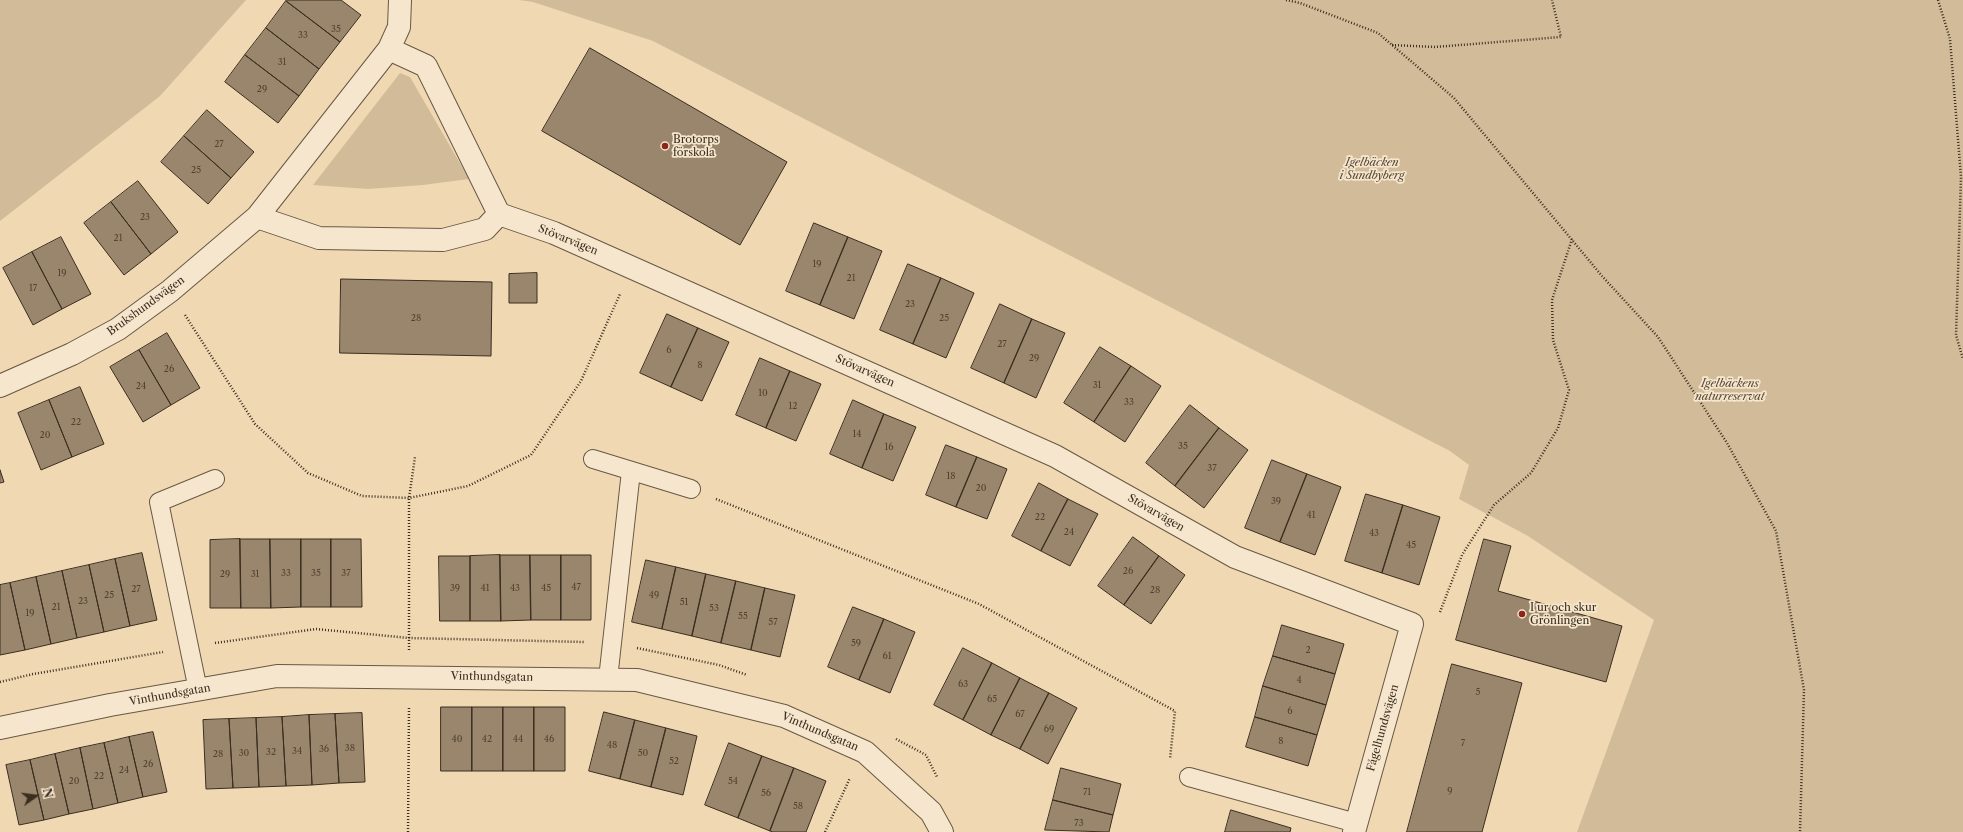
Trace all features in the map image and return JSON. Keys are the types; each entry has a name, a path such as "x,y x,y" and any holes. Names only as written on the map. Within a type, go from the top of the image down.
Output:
{"street":[{"name":"Brukshundsvägen","path":"0,386 72,354 118,329 170,291 257,216 389,49 399,26 400,0"},
{"path":"257,216 319,238 443,240 485,229 499,214 426,66 389,49"},
{"name":"Stövarvägen","path":"499,214 554,233 1056,456 1235,557 1412,624"},
{"name":"Fågelhundsvägen","path":"1355,828 1412,624"},
{"name":"Vinthundsgatan","path":"0,728 110,705 277,676 409,676 637,680 784,716 865,752 932,812 942,832"}],"lane":[{"path":"593,459 691,489"},
{"path":"608,679 632,471"},
{"path":"198,690 159,502 214,479"},
{"path":"1189,777 1355,828"}],"path":[{"path":"1286,0 1300,3 1378,33 1454,98 1602,276 1658,336 1727,443 1776,531 1804,690 1800,832"},
{"path":"1392,45 1435,47 1561,37 1552,0"},
{"path":"1938,0 1950,38 1961,177 1956,335 1963,359"},
{"path":"1440,612 1462,555 1494,505 1531,473 1558,428 1569,390 1553,340 1552,300 1572,239"},
{"path":"170,291 255,424 308,473 362,496 409,498 468,486 531,455 581,381 620,293 628,266"},
{"path":"408,830 409,498 415,457"},
{"path":"691,489 979,604 1175,711 1169,758 1189,777"},
{"path":"825,832 845,788 865,752"}],"green space":[{"path":"0,0 246,0 160,96 0,221"},
{"path":"519,0 1963,0 1963,832 1577,832 1654,620 1528,536 1459,499 1469,465 1450,451 653,41 533,2"},
{"path":"400,73 410,77 469,179 423,185 368,189 313,185"}],"building":[{"path":"341,0 361,15 340,42 286,1"},
{"path":"286,1 340,42 319,69 266,28"},
{"path":"266,28 319,69 299,96 245,55"},
{"name":"Brotorps förskola","path":"590,48 787,162 740,245 542,131"},
{"path":"245,55 299,96 278,123 225,82"},
{"path":"207,110 254,152 231,178 184,136"},
{"path":"184,136 231,178 208,204 161,162"},
{"path":"138,181 178,232 151,254 111,202"},
{"path":"111,202 151,254 124,275 84,223"},
{"path":"814,223 848,237 820,305 786,291"},
{"path":"61,237 91,294 62,309 32,252"},
{"path":"848,237 882,251 854,319 820,305"},
{"path":"32,252 62,309 33,325 3,268"},
{"path":"908,264 941,278 913,344 880,330"},
{"path":"537,273 537,303 509,303 509,274"},
{"path":"941,278 974,293 946,358 913,344"},
{"path":"341,279 492,282 491,356 340,353"},
{"path":"1000,304 1032,319 1004,383 971,368"},
{"path":"667,314 698,328 671,387 640,373"},
{"path":"1032,319 1065,333 1036,398 1004,383"},
{"path":"698,328 729,342 702,401 671,387"},
{"path":"167,333 200,388 171,405 139,350"},
{"path":"1100,347 1131,366 1094,422 1064,403"},
{"path":"139,350 171,405 143,422 110,367"},
{"path":"760,358 790,371 766,428 736,415"},
{"path":"1131,366 1161,386 1125,442 1094,422"},
{"path":"790,371 821,384 796,441 766,428"},
{"path":"80,387 104,444 72,457 49,400"},
{"path":"49,400 72,457 41,470 18,413"},
{"path":"853,400 884,414 862,468 830,454"},
{"path":"1190,405 1219,428 1175,486 1146,463"},
{"path":"884,414 916,427 893,481 862,468"},
{"path":"1219,428 1248,450 1204,508 1175,486"},
{"path":"946,445 977,457 956,507 926,495"},
{"path":"977,457 1007,469 987,519 956,507"},
{"path":"1272,460 1307,474 1280,542 1245,528"},
{"path":"0,470 4,482 0,483"},
{"path":"1307,474 1341,487 1315,555 1280,542"},
{"path":"1039,483 1068,499 1041,551 1012,536"},
{"path":"1366,494 1403,505 1382,573 1345,561"},
{"path":"1068,499 1098,514 1070,566 1041,551"},
{"path":"1403,505 1440,517 1419,585 1382,573"},
{"path":"1133,537 1159,556 1124,605 1098,586"},
{"path":"240,539 241,608 210,608 210,540"},
{"path":"240,539 270,539 271,608 241,608"},
{"path":"270,539 301,539 301,607 271,608"},
{"path":"301,539 331,539 331,607 301,607"},
{"path":"331,539 361,539 362,607 331,607"},
{"name":"I ur och skur Grönlingen","path":"1484,539 1511,546 1498,591 1622,626 1606,682 1456,640"},
{"path":"142,553 157,620 130,626 115,559"},
{"path":"500,555 530,555 531,620 501,621"},
{"path":"500,555 501,621 470,621 470,556"},
{"path":"530,555 561,555 561,620 531,620"},
{"path":"561,555 591,555 591,620 561,620"},
{"path":"439,556 470,556 470,621 440,621"},
{"path":"1159,556 1185,575 1151,624 1124,605"},
{"path":"115,559 130,626 104,632 89,565"},
{"path":"646,560 676,567 662,629 632,622"},
{"path":"89,565 104,632 77,638 62,571"},
{"path":"676,567 706,574 692,636 662,629"},
{"path":"62,571 77,638 51,644 36,577"},
{"path":"706,574 736,581 721,643 692,636"},
{"path":"36,577 51,644 25,650 10,583"},
{"path":"736,581 765,588 751,650 721,643"},
{"path":"10,583 25,650 0,655 0,585"},
{"path":"765,588 795,595 780,657 751,650"},
{"path":"853,607 884,619 859,680 828,667"},
{"path":"884,619 915,632 890,693 859,680"},
{"path":"1282,625 1344,644 1335,674 1273,656"},
{"path":"963,648 992,663 963,720 934,705"},
{"path":"1273,656 1335,674 1326,705 1263,686"},
{"path":"992,663 1020,678 991,735 963,720"},
{"path":"1452,664 1522,683 1482,832 1407,832"},
{"path":"1020,678 1049,693 1020,749 991,735"},
{"path":"1263,686 1326,705 1317,735 1255,717"},
{"path":"1049,693 1077,708 1048,764 1020,749"},
{"path":"441,707 472,707 472,771 441,771"},
{"path":"472,707 503,707 503,771 472,771"},
{"path":"503,707 534,707 534,771 503,771"},
{"path":"534,707 565,707 565,771 534,771"},
{"path":"604,712 635,720 620,779 589,771"},
{"path":"362,713 365,782 339,783 335,714"},
{"path":"335,714 339,783 312,785 309,715"},
{"path":"309,715 312,785 286,786 282,717"},
{"path":"282,717 286,786 259,787 256,718"},
{"path":"1255,717 1317,735 1308,766 1246,747"},
{"path":"256,718 259,787 233,788 229,719"},
{"path":"229,719 233,788 206,789 203,720"},
{"path":"635,720 666,728 651,787 620,779"},
{"path":"666,728 697,736 683,795 651,787"},
{"path":"153,732 167,792 143,797 129,737"},
{"path":"129,737 143,797 118,803 104,743"},
{"path":"104,743 118,803 93,809 80,748"},
{"path":"729,743 762,756 738,818 705,805"},
{"path":"80,748 93,809 69,814 55,754"},
{"path":"55,754 69,814 44,820 30,760"},
{"path":"762,756 794,768 770,831 738,818"},
{"path":"30,760 44,820 19,825 6,765"},
{"path":"794,768 826,781 806,832 770,831"},
{"path":"1061,768 1121,784 1113,815 1053,800"},
{"path":"1053,800 1113,815 1109,832 1045,830"},
{"path":"1231,810 1291,828 1290,832 1225,832"}],"place":[{"name":"Brotorps förskola","path":"665,146"},
{"name":"I ur och skur Grönlingen","path":"1522,614"}],"park label":[{"name":"Igelbäcken i Sundbyberg","path":"1372,169"},
{"name":"Igelbäckens naturreservat","path":"1730,390"}]}
